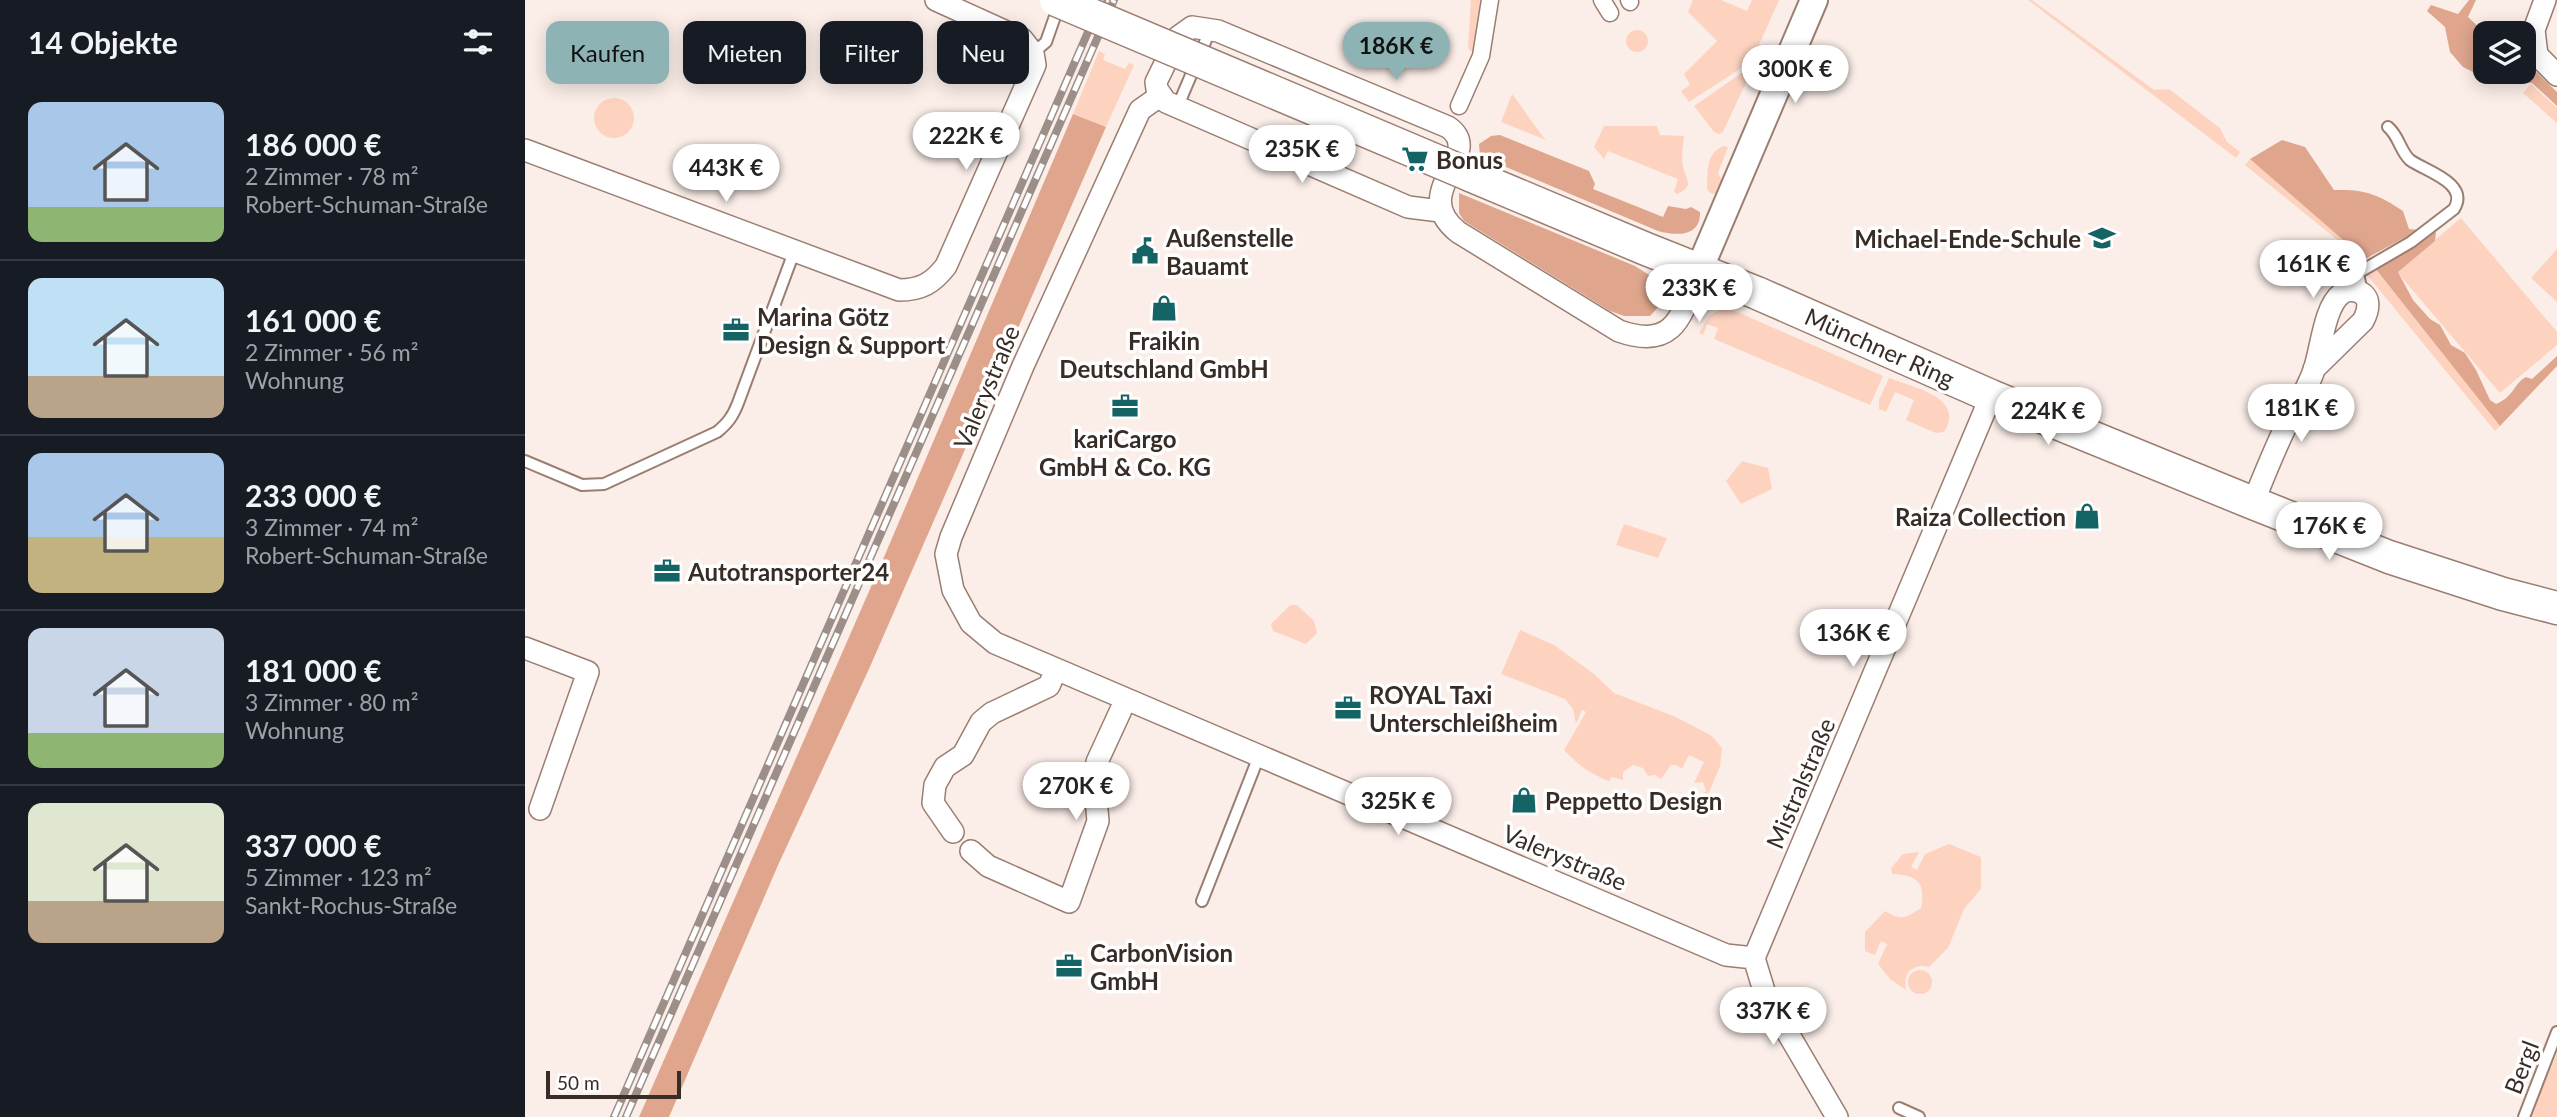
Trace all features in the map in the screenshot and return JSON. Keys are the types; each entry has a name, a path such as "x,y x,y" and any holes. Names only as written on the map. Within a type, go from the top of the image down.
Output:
{"main road":[{"name":"Münchner Ring","path":"1058,0 1859,337 1991,396 2253,503 2389,557 2503,594 2557,608"}],"street":[{"path":"525,150 899,290 926,286 946,266 1035,65 1033,53 1022,39 936,0"},
{"path":"1459,106 1481,56 1490,0"},
{"path":"1440,211 1408,207 1169,102 1156,82 1178,37 1192,27 1211,28 1458,133 1461,144 1443,189 1440,211 1445,222 1595,317 1632,335 1654,337 1668,331 1683,311 1814,0"},
{"path":"2545,0 2534,30 2537,55 2557,75"},
{"name":"Valerystraße","path":"1169,102 1140,110 1023,366 946,554 953,590 971,623 995,643 1726,955 1754,958"},
{"path":"2253,503 2314,369 2321,338 2334,303 2341,294 2351,289 2362,292 2368,300 2368,312 2363,321 2314,369"},
{"name":"Mistralstraße","path":"1754,958 1991,396"},
{"path":"525,648 588,672 540,809"},
{"path":"953,831 933,803 935,785 945,767 963,755 981,722 992,713 1049,686 1056,668"},
{"path":"971,852 988,866 1069,902 1098,821 1097,762 1126,699"},
{"path":"1754,958 1765,994 1837,1117"}],"lane":[{"path":"1033,53 1046,42 1058,0"},
{"path":"1169,102 1211,28"},
{"path":"2362,292 2358,272 2411,242 2458,203 2458,196 2453,188 2407,157 2395,134 2388,127"},
{"path":"525,461 582,485 604,484 717,432 732,418 794,252"},
{"path":"1202,901 1259,755"},
{"name":"Bergl","path":"2524,1117 2557,1032"},
{"path":"1899,1108 1919,1117"}],"shaded area":[{"path":"1471,0 1487,0 1476,51 1470,51 1468,47"},
{"path":"1693,0 1721,0 1747,11 1752,0 1779,0 1752,61 1689,102 1681,91 1690,85 1684,74 1717,41 1688,12"},
{"path":"2028,0 2032,0 2154,90 2169,89 2220,128 2227,142 2240,152 2236,158"},
{"path":"2469,0 2476,0 2468,17 2473,22 2473,72 2463,67 2450,52 2445,27 2427,11 2431,5 2458,14"},
{"path":"1637,30 1647,37 1648,41 1641,51 1637,52 1627,45 1626,41 1633,31"},
{"path":"1099,51 1105,54 1103,60 1125,69 1129,63 1134,65 1106,127 1073,114"},
{"path":"1746,70 1751,72 1723,132 1714,132 1694,106"},
{"path":"2536,72 2557,92 2557,106 2533,84 2536,84"},
{"path":"2531,84 2557,108 2557,123 2523,93"},
{"path":"1512,94 1537,129 1546,140 1501,122"},
{"path":"614,98 628,104 634,118 628,132 614,138 600,132 594,118 600,104"},
{"path":"1073,114 1106,127 669,1117 639,1117 884,557"},
{"path":"1604,126 1657,126 1660,135 1684,136 1682,159 1688,181 1687,188 1677,194 1674,192 1678,179 1608,151 1604,159 1594,147"},
{"path":"1500,135 1589,171 1595,184 1593,189 1663,217 1668,206 1686,209 1691,207 1700,212 1699,220 1692,230 1686,233 1658,231 1480,156 1479,144 1491,136"},
{"path":"2282,140 2305,147 2334,190 2354,190 2386,200 2403,211 2409,229 2419,230 2365,259 2250,159"},
{"path":"1724,146 1728,147 1718,173 1722,180 1716,194 1710,193 1707,189 1709,163 1713,153"},
{"path":"2250,159 2365,259 2359,262 2340,242 2245,165"},
{"path":"1459,193 1635,266 1659,285 1662,303 1650,316 1624,316 1610,311 1464,221 1459,213"},
{"path":"2461,218 2557,332 2557,345 2500,393 2397,272"},
{"path":"2433,228 2436,233 2435,241 2398,272 2413,300 2430,319 2440,325 2451,345 2465,353 2490,400 2496,404 2502,401 2522,380 2526,377 2532,379 2557,356 2557,366 2500,426 2375,268"},
{"path":"2557,249 2557,302 2531,278"},
{"path":"2375,268 2500,426 2495,431 2367,275"},
{"path":"1720,309 1733,310 1883,376 1870,405 1714,339 1718,328 1707,324 1703,335 1699,333 1709,316"},
{"path":"1889,378 1923,390 1943,402 1948,410 1949,420 1944,432 1936,433 1906,420 1914,400 1895,392 1886,412 1879,409 1879,400"},
{"path":"1742,461 1768,468 1772,489 1741,504 1726,481"},
{"path":"1624,524 1667,538 1658,558 1616,545"},
{"path":"1290,605 1297,605 1314,621 1317,633 1306,644 1273,631 1271,624"},
{"path":"1520,630 1554,645 1594,674 1614,693 1676,717 1712,736 1722,748 1720,766 1701,812 1688,803 1693,792 1700,796 1706,791 1703,782 1694,783 1704,762 1689,755 1682,769 1671,765 1661,779 1655,775 1648,776 1643,768 1633,765 1623,772 1623,780 1612,777 1609,781 1590,772 1564,750 1586,712 1582,710 1576,724 1573,709 1565,699 1501,674"},
{"path":"1949,844 1981,857 1981,889 1964,909 1948,948 1929,967 1914,968 1907,974 1906,990 1890,979 1878,964 1887,944 1881,941 1875,955 1865,951 1865,932 1885,911 1903,917 1921,908 1922,892 1918,882 1908,876 1892,874 1891,868 1903,854 1919,852 1911,867 1917,870 1925,854"},
{"path":"1920,970 1929,973 1932,982 1929,991 1920,994 1911,991 1908,982 1911,973"},
{"path":"2557,1054 2557,1117 2530,1117"}],"railway":[{"path":"614,1117 1102,0"},
{"path":"626,1117 1114,0"}],"place":[{"name":"Bonus","path":"1415,159"},
{"name":"Michael-Ende-Schule","path":"2102,238"},
{"name":"Außenstelle Bauamt","path":"1145,251"},
{"name":"Fraikin Deutschland GmbH","path":"1164,308"},
{"name":"Marina Götz Design & Support","path":"736,330"},
{"name":"kariCargo GmbH & Co. KG","path":"1125,406"},
{"name":"Raiza Collection","path":"2087,516"},
{"name":"Autotransporter24","path":"667,571"},
{"name":"ROYAL Taxi Unterschleißheim","path":"1348,708"},
{"name":"Peppetto Design","path":"1524,800"},
{"name":"CarbonVision GmbH","path":"1069,966"}]}
